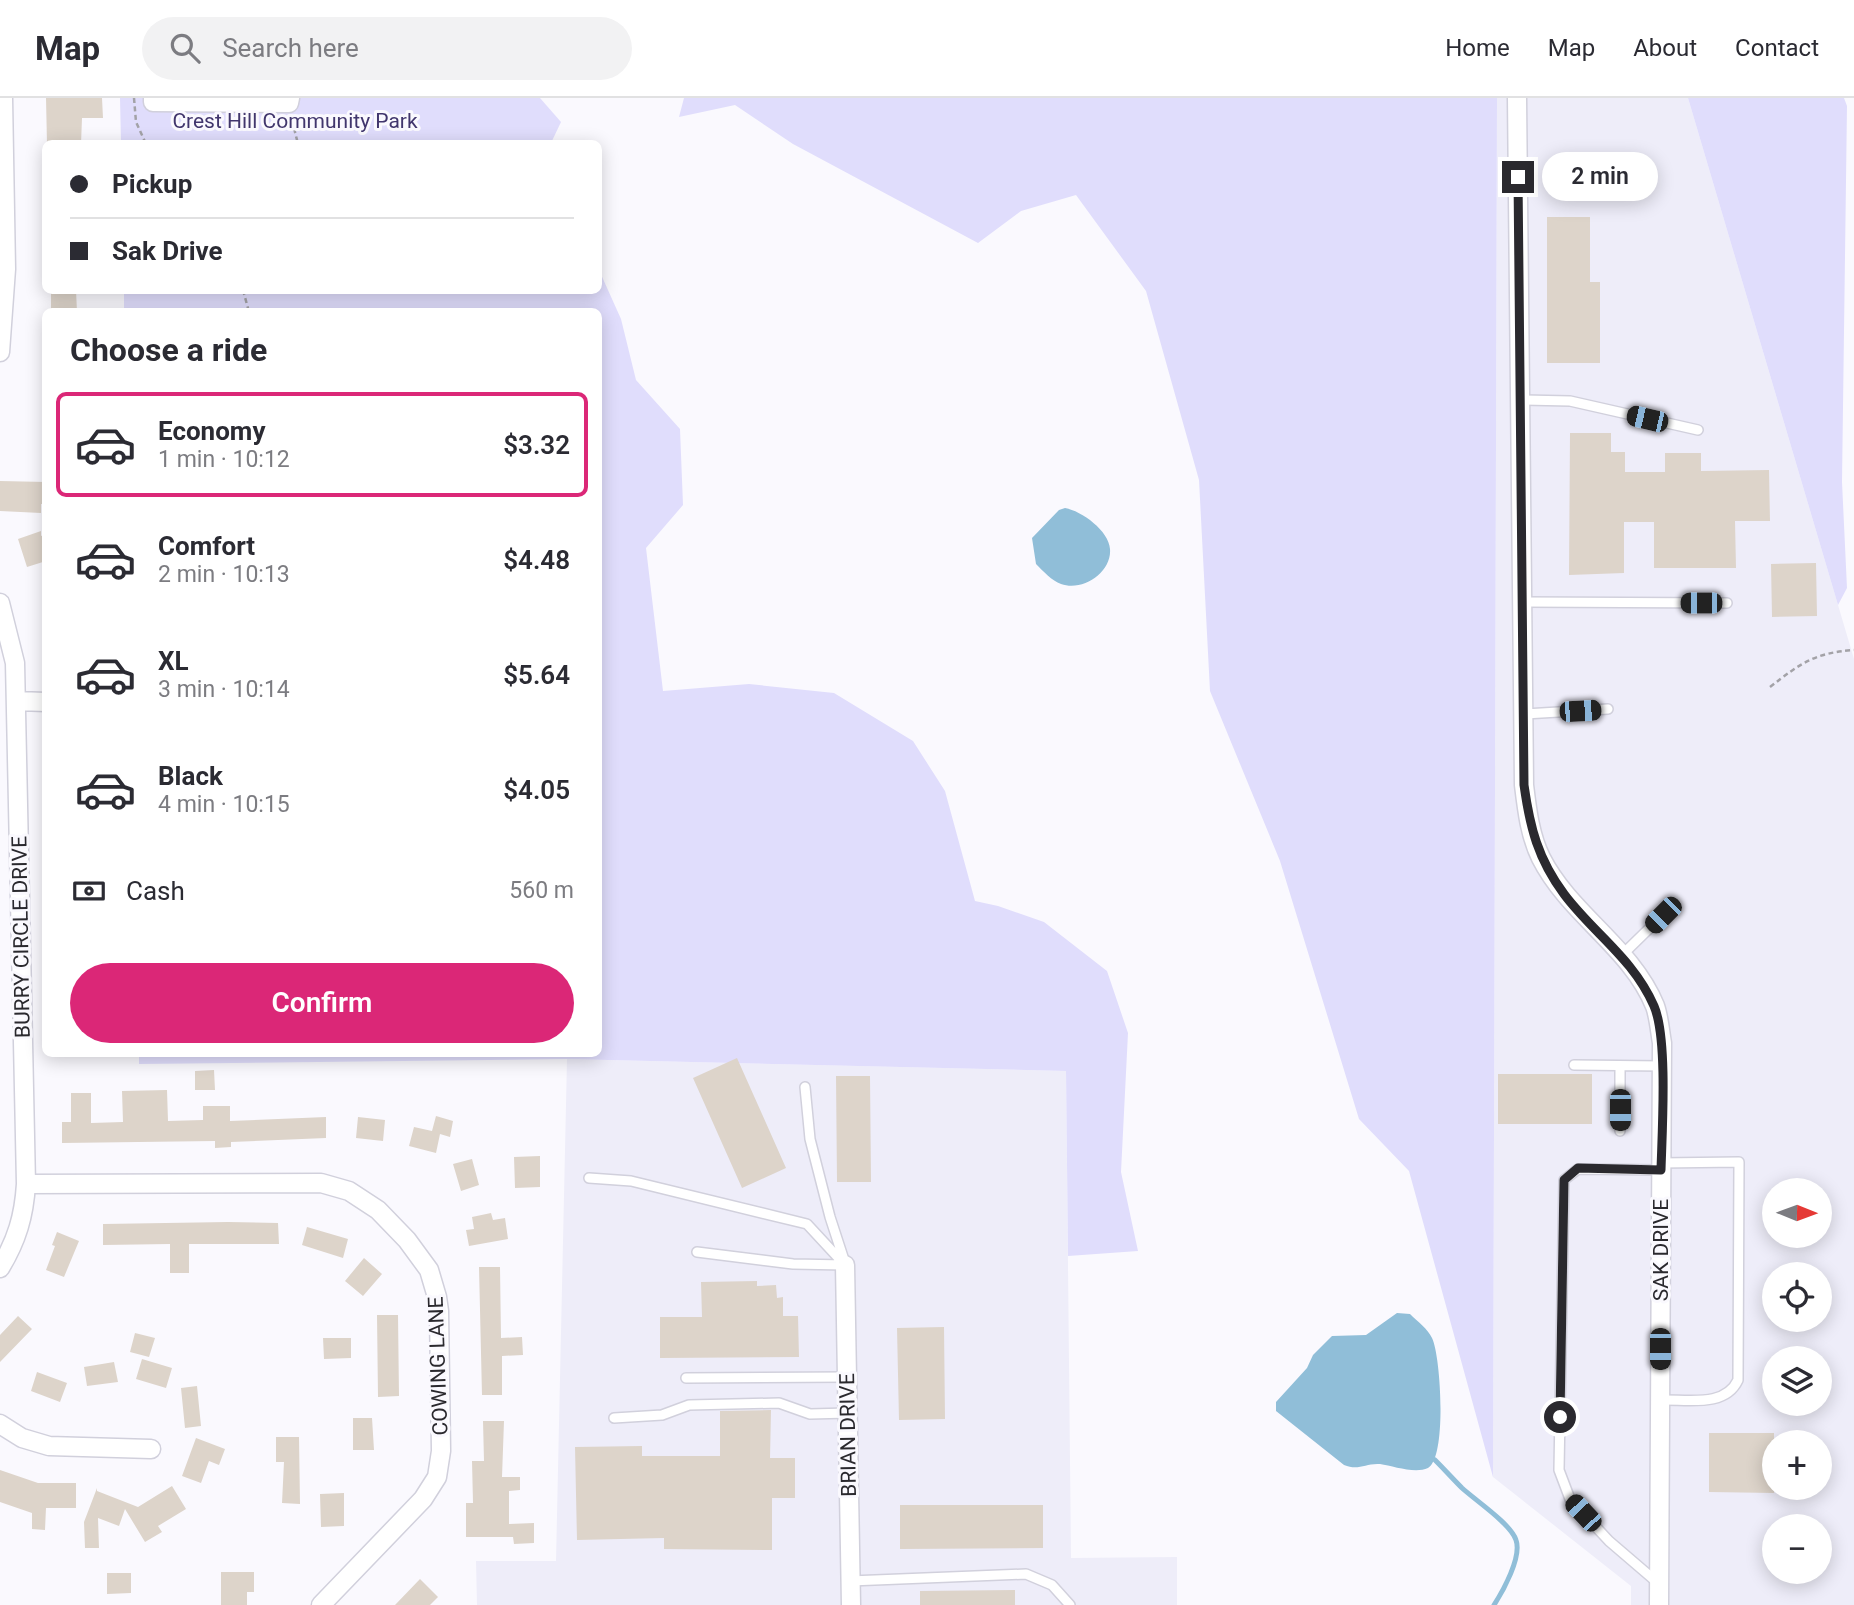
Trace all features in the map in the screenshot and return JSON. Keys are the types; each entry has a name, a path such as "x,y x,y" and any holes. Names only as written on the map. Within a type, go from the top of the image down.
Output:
{"street":[{"path":"0,352 5,309 2,216 3,98"},
{"path":"153,98 153,102 289,100"},
{"name":"SAK DRIVE","path":"1517,98 1524,785 1529,821 1541,857 1565,895 1622,955 1655,1007 1662,1043 1659,1605"},
{"name":"BURRY CIRCLE DRIVE","path":"0,603 13,649 17,701 26,1184 25,1208 20,1227 0,1268"},
{"path":"17,701 42,702"},
{"name":"COWING LANE","path":"26,1184 321,1183 341,1187 367,1201 421,1256 434,1283 439,1311 441,1451 437,1477 423,1499 321,1605"},
{"name":"BRIAN DRIVE","path":"845,1265 851,1605"},
{"path":"0,1424 22,1438 49,1446 150,1449"}],"lane":[{"path":"1520,400 1570,401 1698,430"},
{"path":"1523,602 1727,603"},
{"path":"1525,713 1608,709"},
{"path":"1622,955 1663,915"},
{"path":"1574,1065 1662,1066"},
{"path":"1620,1066 1620,1131"},
{"path":"806,1087 810,1139 845,1265"},
{"path":"1659,1583 1609,1541 1570,1499 1559,1470 1564,1180 1578,1168 1739,1162 1738,1380 1734,1389 1721,1399 1660,1400"},
{"path":"589,1178 631,1181 807,1224 845,1265"},
{"path":"697,1252 793,1264 845,1265"},
{"path":"686,1378 848,1377"},
{"path":"614,1418 662,1415 689,1405 766,1403 779,1403 810,1414 848,1413"},
{"path":"850,1581 1027,1574 1052,1585 1070,1605"}],"path":[{"path":"134,98 136,122 144,140"},
{"path":"289,100 297,140"},
{"path":"1770,687 1802,662 1830,652 1854,650"}],"shaded area":[{"path":"1497,98 1688,98 1854,659 1854,1605 1631,1605 1631,1586 1493,1477"},
{"path":"567,1059 1066,1071 1071,1558 1177,1557 1177,1605 477,1605 476,1561 556,1561"}],"green space":[{"name":"Crest Hill Community Park","path":"120,98 540,98 561,122 552,140 121,140"},
{"path":"684,98 1497,98 1493,1477 1409,1171 1359,1119 1280,861 1210,691 1199,480 1146,291 1076,195 1021,211 978,243 793,144 735,105 679,117"},
{"path":"1688,98 1844,98 1847,106 1842,482 1847,588 1838,605"},
{"path":"602,277 621,319 636,380 680,429 683,505 646,548 663,691 749,684 834,693 913,741 945,791 975,901 1044,922 1107,971 1128,1033 1121,1172 1138,1251 1068,1256 1066,1071 567,1059 139,1064 139,1057 602,1057 602,308 124,308 124,294 602,294"}],"water":[{"path":"1065,508 1094,523 1105,535 1110,549 1106,565 1101,572 1087,583 1070,586 1058,583 1036,564 1032,538 1059,510"},
{"path":"1397,1313 1410,1314 1419,1322 1432,1338 1435,1348 1440,1384 1440,1427 1434,1460 1423,1470 1380,1464 1354,1467 1344,1465 1276,1411 1276,1402 1307,1368 1313,1355 1332,1336 1366,1335"}],"building":[{"path":"46,98 102,98 103,118 82,118 81,140 47,140"},
{"path":"1547,217 1590,217 1590,282 1600,282 1600,363 1547,363"},
{"path":"51,294 76,294 77,308 51,308"},
{"path":"1570,433 1611,433 1611,452 1625,452 1625,472 1665,472 1665,453 1701,453 1701,471 1769,470 1770,521 1735,521 1736,568 1654,568 1654,522 1624,522 1624,573 1569,575"},
{"path":"0,481 42,482 41,513 0,511"},
{"path":"41,531 42,562 27,567 18,539"},
{"path":"1816,563 1817,616 1772,617 1771,564"},
{"path":"737,1058 786,1168 742,1188 693,1078"},
{"path":"214,1070 215,1090 195,1090 195,1071"},
{"path":"1498,1074 1592,1074 1592,1124 1498,1124"},
{"path":"836,1076 870,1076 871,1182 837,1182"},
{"path":"167,1090 168,1121 203,1120 203,1106 230,1106 230,1121 326,1117 326,1138 231,1142 231,1147 215,1148 215,1141 62,1143 62,1122 71,1122 71,1093 91,1093 91,1123 123,1122 122,1091"},
{"path":"436,1116 453,1121 450,1137 440,1134 436,1153 409,1146 414,1127 432,1131"},
{"path":"358,1117 385,1120 383,1141 356,1138"},
{"path":"540,1156 540,1187 515,1188 514,1157"},
{"path":"472,1159 479,1185 461,1191 453,1164"},
{"path":"491,1213 493,1220 505,1218 508,1239 469,1246 466,1230 474,1229 472,1217"},
{"path":"278,1223 279,1244 189,1244 189,1273 170,1273 170,1244 103,1245 103,1224"},
{"path":"307,1227 348,1239 343,1258 302,1245"},
{"path":"57,1232 79,1241 64,1277 46,1270"},
{"path":"364,1258 382,1274 363,1296 345,1281"},
{"path":"479,1267 500,1267 501,1338 522,1337 523,1355 502,1356 502,1395 482,1395"},
{"path":"757,1281 757,1286 776,1285 777,1298 783,1297 783,1316 798,1316 799,1357 660,1358 660,1317 702,1317 701,1282"},
{"path":"377,1315 398,1315 399,1396 378,1397"},
{"path":"18,1316 32,1329 0,1362 0,1335"},
{"path":"944,1327 945,1419 899,1420 897,1328"},
{"path":"135,1333 155,1338 149,1357 130,1352"},
{"path":"323,1338 351,1338 351,1358 324,1359"},
{"path":"142,1359 172,1368 166,1388 136,1379"},
{"path":"114,1362 118,1382 87,1386 84,1367"},
{"path":"37,1372 67,1383 60,1402 31,1391"},
{"path":"197,1386 201,1426 185,1428 181,1388"},
{"path":"771,1410 770,1458 795,1458 795,1498 772,1498 772,1550 664,1549 664,1538 577,1540 575,1447 642,1446 642,1456 720,1456 720,1411"},
{"path":"353,1418 372,1418 374,1450 353,1450"},
{"path":"483,1421 504,1421 502,1477 520,1477 520,1490 509,1491 509,1524 534,1523 534,1543 514,1544 513,1537 466,1537 466,1503 473,1503 472,1461 484,1461"},
{"path":"1709,1433 1762,1433 1762,1493 1709,1492"},
{"path":"276,1437 299,1437 300,1504 282,1503 284,1462 276,1462"},
{"path":"196,1438 225,1449 219,1465 209,1461 201,1483 182,1476"},
{"path":"0,1470 38,1483 76,1483 76,1508 46,1508 45,1530 32,1529 32,1513 0,1502"},
{"path":"172,1486 186,1509 158,1526 162,1532 145,1542 125,1509 119,1526 98,1518 99,1548 85,1548 84,1522 97,1488 97,1491 138,1507"},
{"path":"344,1493 344,1526 321,1527 320,1494"},
{"path":"900,1505 1043,1505 1043,1548 900,1549"},
{"path":"221,1572 254,1572 254,1592 247,1592 247,1605 221,1605"},
{"path":"107,1573 131,1573 131,1593 107,1594"},
{"path":"420,1579 438,1597 430,1605 395,1605"},
{"path":"1015,1590 1015,1605 920,1605 920,1591"}],"waterway":[{"path":"1435,1460 1462,1488 1500,1520 1516,1540 1514,1564 1494,1605"}],"route":[{"path":"1518,177 1524,785 1529,821 1541,857 1565,895 1622,955 1638,977 1655,1007 1662,1043 1661,1170 1578,1168 1564,1180 1560,1417"}]}
